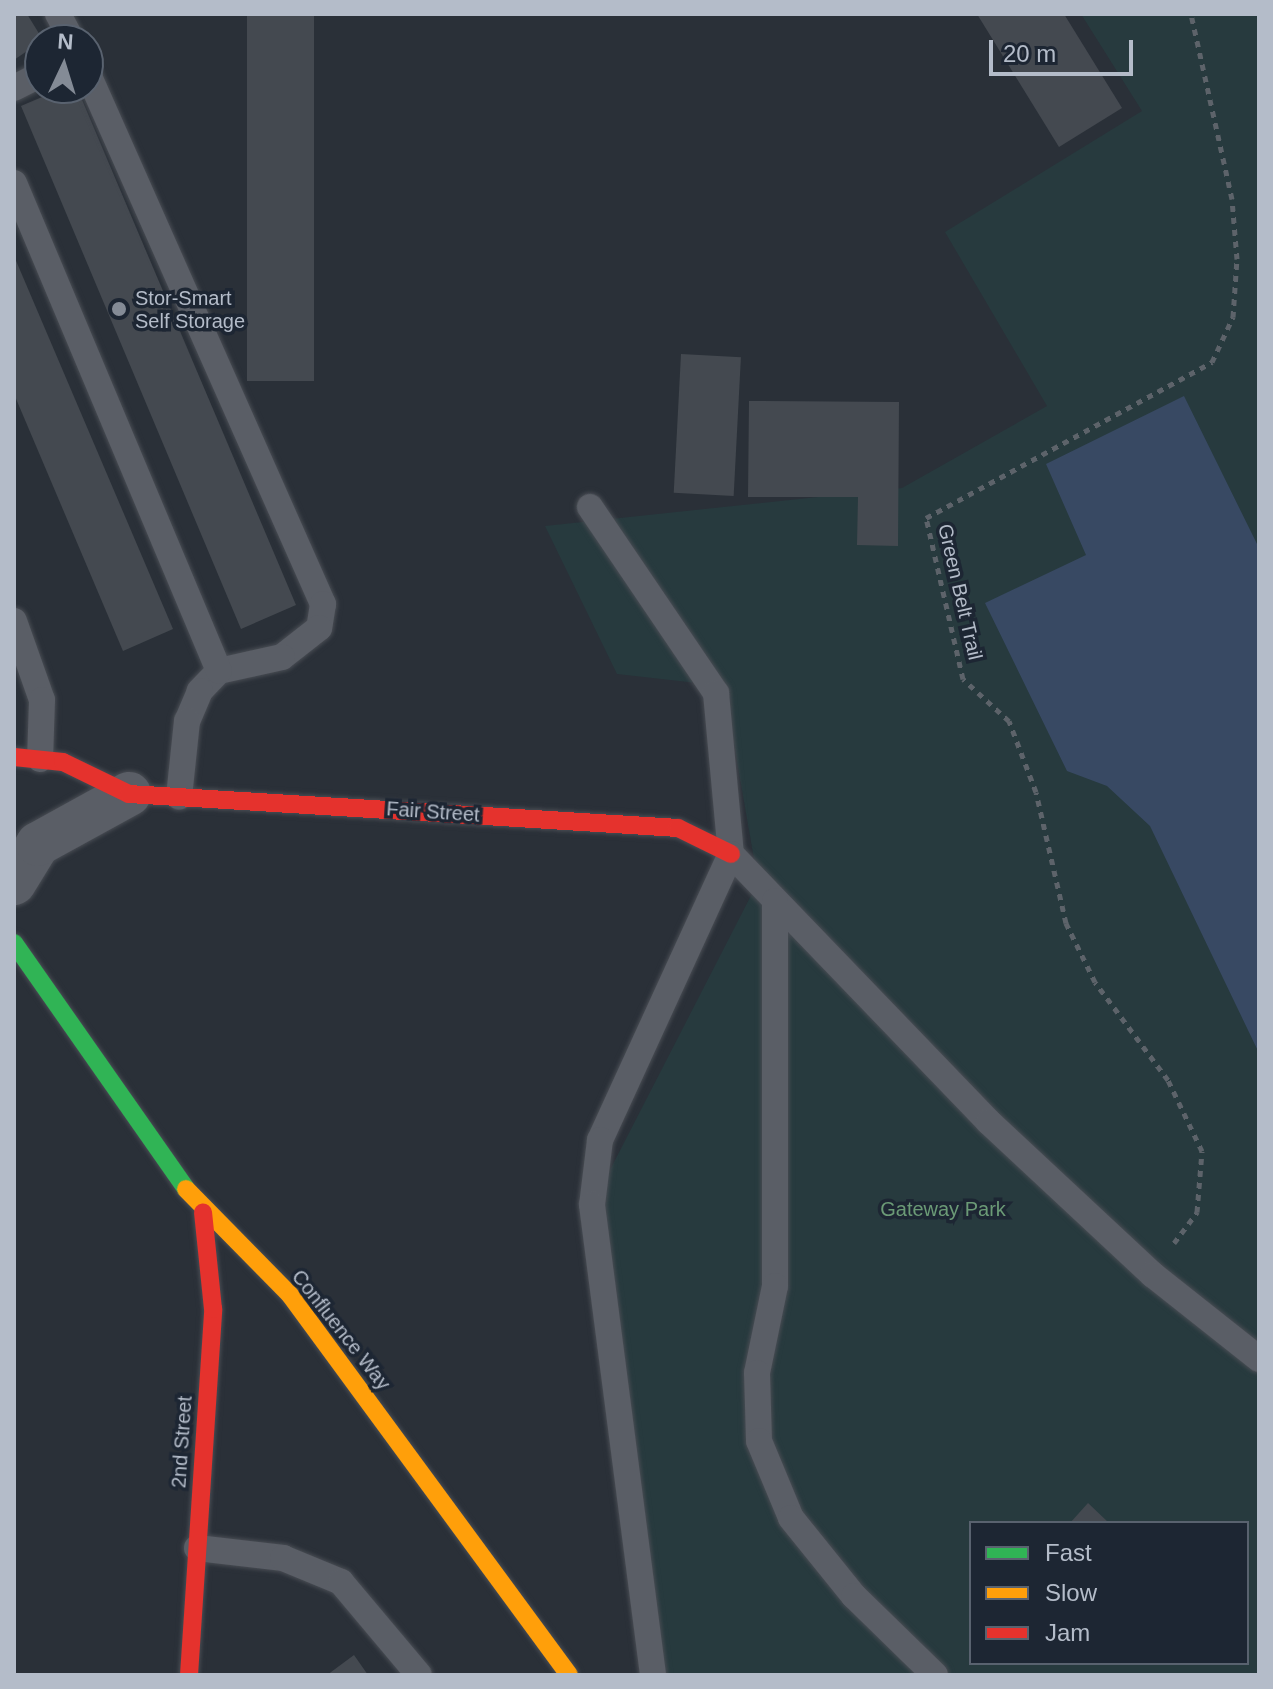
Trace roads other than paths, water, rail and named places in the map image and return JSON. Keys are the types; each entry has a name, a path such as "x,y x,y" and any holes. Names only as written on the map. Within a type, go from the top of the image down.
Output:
{"street":[{"name":"Fair Street","path":"27,758 129,794 678,828 731,854"},
{"path":"14,883 38,844 129,794"},
{"name":"Confluence Way","path":"14,943 203,1213 290,1295 569,1675"},
{"name":"2nd Street","path":"189,1675 213,1309 203,1213"}],"lane":[{"path":"101,104 323,604 319,628 282,657 219,671 200,691 187,721 179,797"},
{"path":"14,183 219,671"},
{"path":"590,507 716,693 731,854 600,1140 592,1205 653,1675"},
{"path":"14,621 26,675 27,758"},
{"path":"731,854 989,1122 1153,1275 1259,1359"},
{"path":"775,901 775,1286 757,1373 759,1441 791,1518 854,1596 935,1675"},
{"path":"197,1548 283,1558 341,1582 419,1675"}],"water":[{"path":"1184,396 1259,548 1259,1053 1150,826 1107,786 1067,771 985,603 1086,555 1046,464"}],"place":[{"name":"Stor-Smart Self Storage","path":"119,309"}],"park label":[{"name":"Gateway Park","path":"943,1209"}]}
